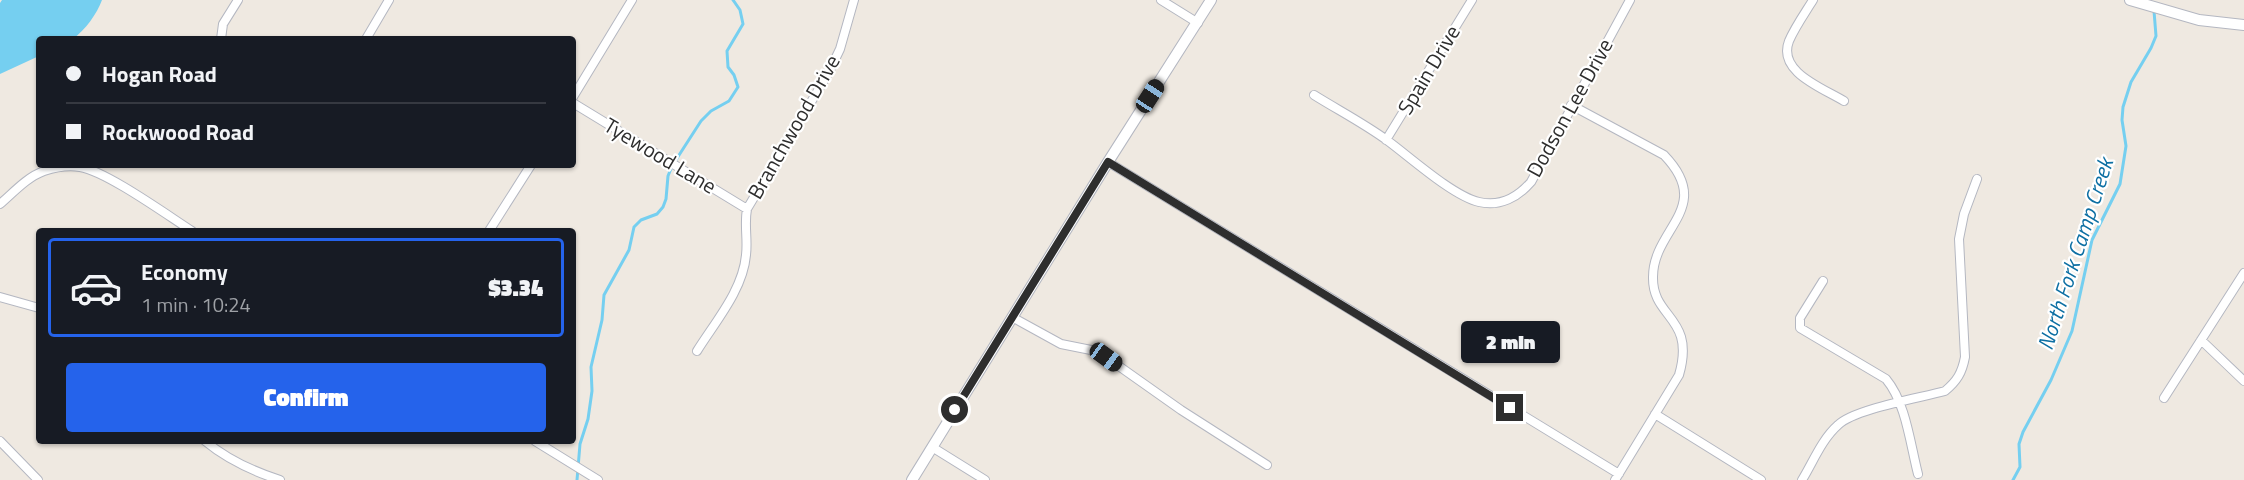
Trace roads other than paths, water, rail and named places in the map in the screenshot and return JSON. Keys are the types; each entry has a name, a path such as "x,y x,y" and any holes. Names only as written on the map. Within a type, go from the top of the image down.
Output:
{"street":[{"path":"221,36 223,24 238,0"},
{"path":"368,36 389,0"},
{"path":"576,92 632,0"},
{"name":"Branchwood Drive","path":"697,351 736,289 742,274 747,254 744,223 747,209 830,72 840,49 854,0"},
{"path":"1161,0 1198,23"},
{"path":"912,480 1211,0"},
{"name":"Spain Drive","path":"1386,140 1472,0"},
{"name":"Dodson Lee Drive","path":"1314,95 1386,140 1435,177 1468,198 1496,204 1513,198 1531,182 1630,0"},
{"path":"1813,0 1790,39 1787,58 1797,72 1844,101"},
{"path":"2130,0 2199,20 2244,25"},
{"name":"Tyewood Lane","path":"576,105 747,209"},
{"path":"1108,162 1617,477 1679,375 1684,358 1681,333 1658,300 1653,278 1657,258 1682,209 1683,182 1676,167 1664,155 1571,105"},
{"path":"0,204 42,171 55,168"},
{"path":"84,168 102,175 187,228"},
{"path":"491,228 529,168"},
{"path":"1802,480 1839,423 1855,414 1945,392 1956,382 1963,370 1965,357 1959,239 1964,214 1977,179"},
{"path":"2164,398 2244,273"},
{"path":"1823,281 1800,318 1800,328 1886,378 1900,403 1918,474"},
{"path":"0,297 36,307"},
{"path":"1012,317 1061,344 1091,350 1106,357 1181,410 1267,465"},
{"path":"2201,340 2244,381"},
{"path":"1655,414 1761,480"},
{"path":"0,441 38,480"},
{"path":"209,444 240,466 280,480"},
{"path":"540,444 598,480"},
{"path":"932,447 985,480"}],"water":[{"path":"2,0 102,0 90,21 76,36 36,36 36,57 0,74 0,3"}],"waterway":[{"path":"577,480 580,444 588,419 592,391 591,367 602,320 604,295 629,250 634,227 641,220 657,214 663,207 672,166 701,121 711,111 729,101 738,87 728,67 727,51 743,24 740,10 733,0"},
{"name":"North Fork Camp Creek","path":"2013,480 2020,467 2019,444 2023,432 2051,380 2072,331 2092,240 2120,184 2126,146 2122,120 2123,107 2131,82 2156,36 2154,11"}]}
